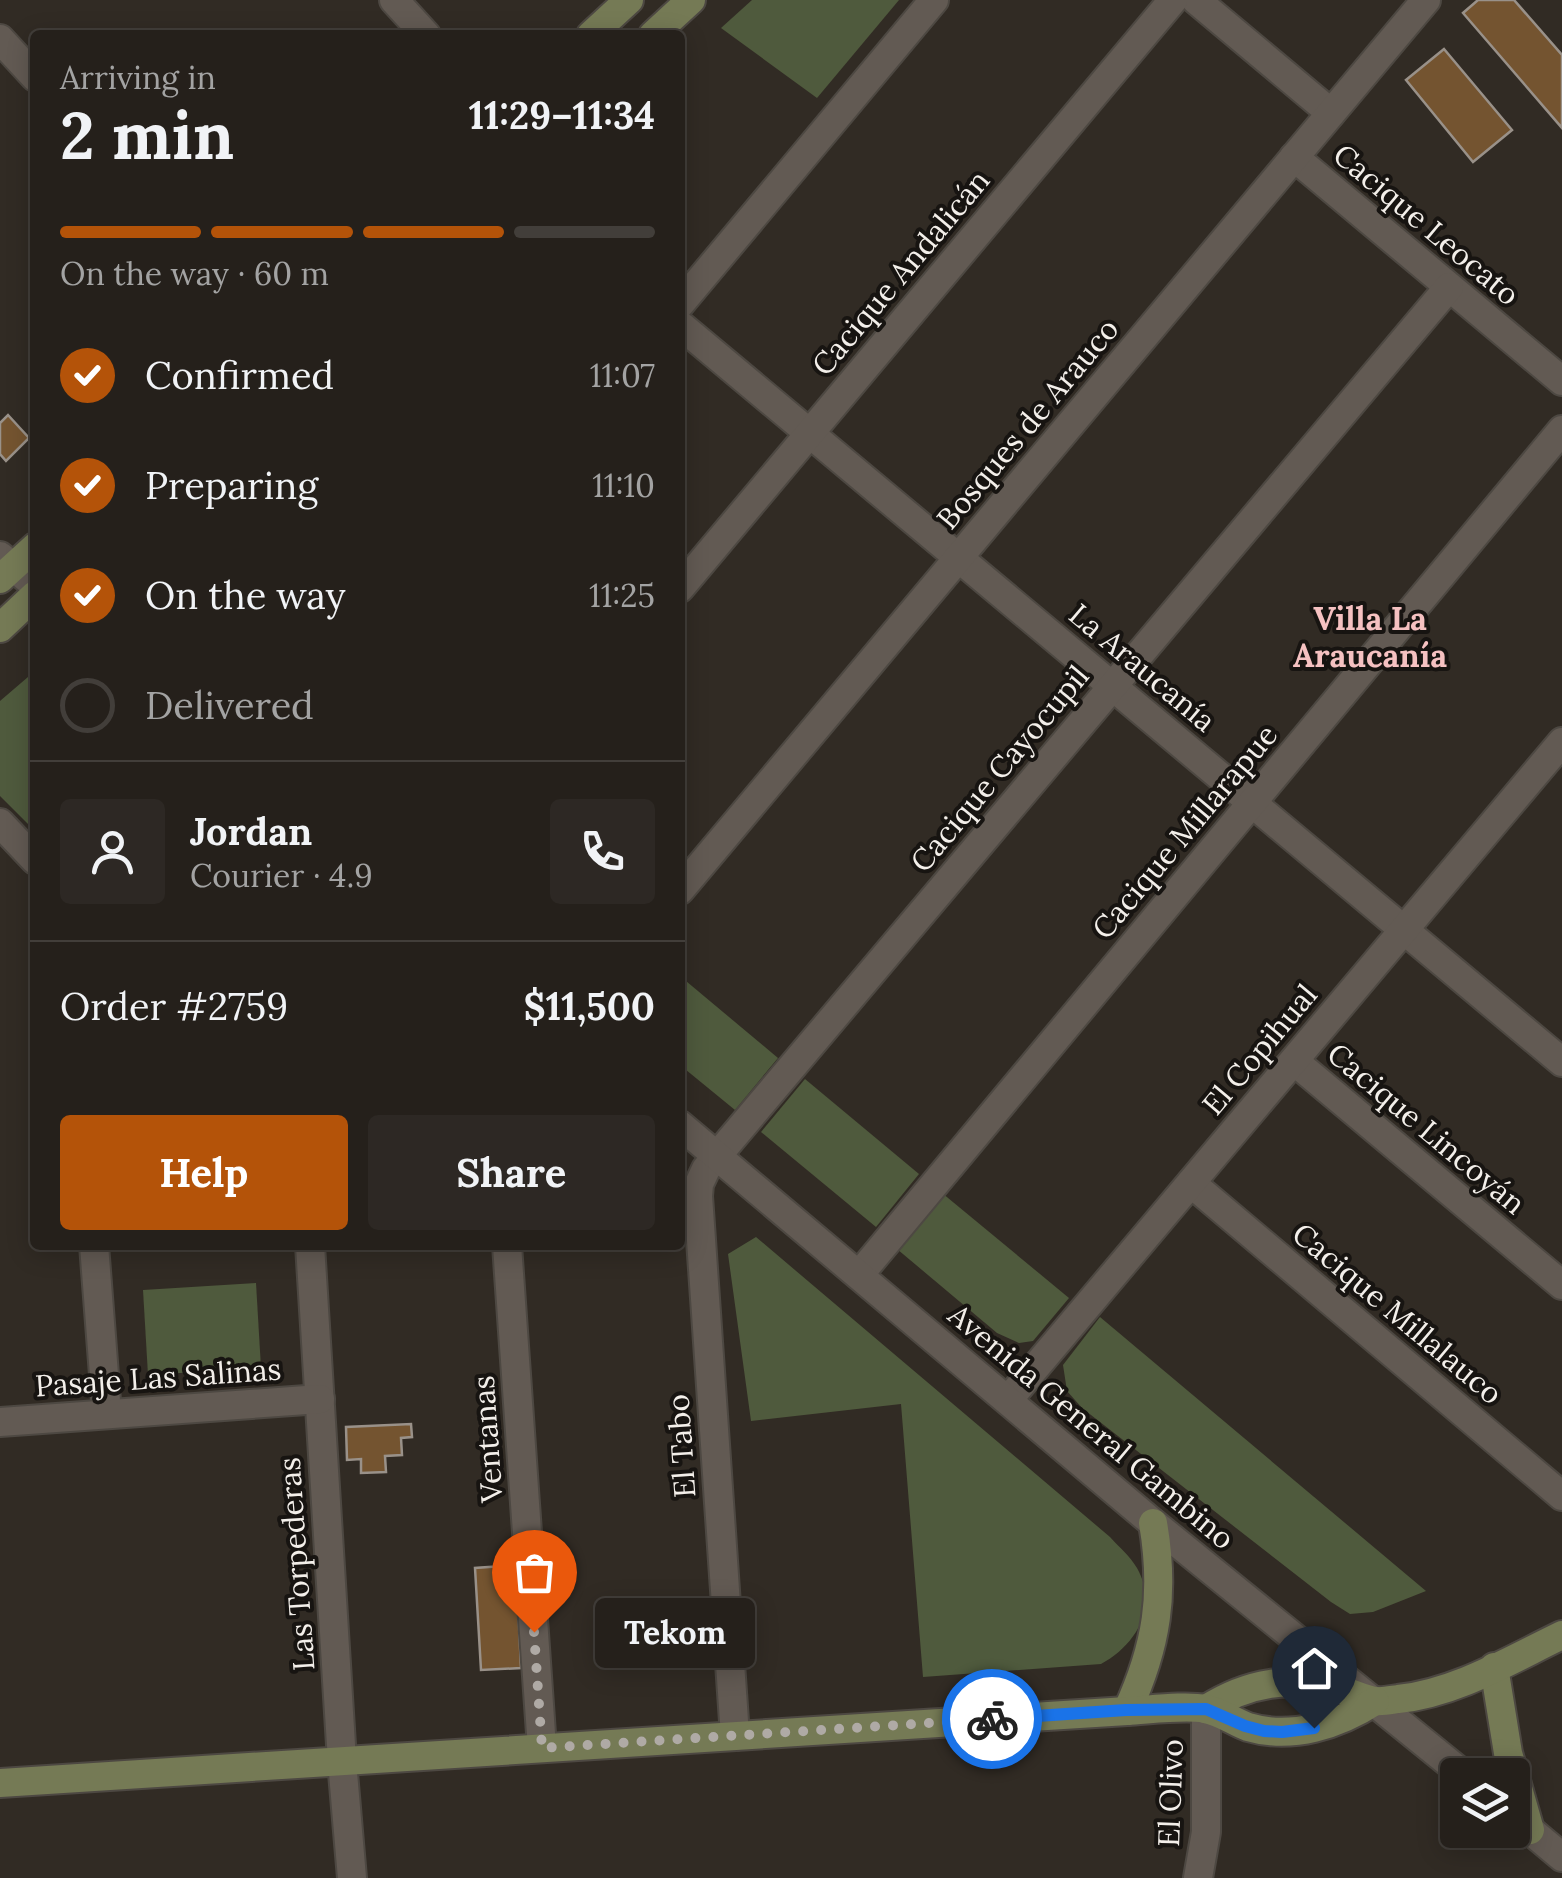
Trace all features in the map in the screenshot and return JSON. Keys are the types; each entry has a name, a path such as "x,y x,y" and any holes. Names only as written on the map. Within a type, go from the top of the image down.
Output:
{"main road":[{"path":"596,30 629,0"},
{"path":"658,30 691,0"},
{"path":"12,571 30,552"},
{"path":"0,628 30,600"},
{"path":"1126,1710 1151,1650 1157,1619 1159,1554 1154,1522"},
{"path":"0,1782 1126,1710 1206,1709 1245,1726 1282,1732 1336,1723 1375,1701 1435,1692 1562,1635"},
{"path":"1494,1668 1509,1758"},
{"path":"1206,1709 1250,1686 1278,1682 1333,1688 1375,1701"}],"street":[{"path":"394,0 421,30"},
{"path":"685,298 934,0"},
{"name":"Cacique Andalicán","path":"685,582 1173,0"},
{"path":"1196,0 1332,113"},
{"name":"Bosques de Arauco","path":"685,884 1426,0"},
{"path":"0,39 30,72"},
{"name":"Cacique Leocato","path":"1294,157 1562,381"},
{"name":"Cacique Cayocupil","path":"717,1156 1449,286"},
{"name":"La Araucanía","path":"685,329 1562,1062"},
{"name":"Cacique Millarapue","path":"858,1275 1562,430"},
{"name":"El Copihual","path":"1008,1400 1562,742"},
{"path":"1540,768 1562,786"},
{"path":"0,823 30,855"},
{"name":"Cacique Lincoyán","path":"1294,1061 1562,1285"},
{"name":"Avenida General Gambino","path":"685,1129 1154,1522 1444,1758"},
{"name":"El Tabo","path":"717,1156 706,1169 689,1208 735,1736"},
{"name":"Cacique Millalauco","path":"1190,1182 1562,1496"},
{"path":"94,1250 108,1414"},
{"name":"Las Torpederas","path":"310,1250 352,1878"},
{"name":"Ventanas","path":"507,1250 542,1748"},
{"name":"Pasaje Las Salinas","path":"0,1422 320,1399"},
{"name":"El Olivo","path":"1198,1878 1206,1832 1206,1709"},
{"path":"1530,1830 1562,1857"}],"green space":[{"path":"752,0 899,0 817,98 721,28"},
{"path":"30,675 30,826 0,796 0,701"},
{"path":"685,980 778,1058 735,1110 685,1069"},
{"path":"805,1079 919,1174 876,1227 761,1132"},
{"path":"942,1193 1069,1298 1033,1341 1019,1343 997,1333 897,1249"},
{"path":"756,1237 1128,1556 1143,1583 1145,1611 1134,1636 1113,1656 1101,1664 923,1677 901,1404 751,1421 728,1254"},
{"path":"256,1283 261,1368 148,1375 143,1290"},
{"path":"1100,1317 1426,1591 1373,1612 1350,1614 1082,1408 1067,1391 1063,1365"}],"building":[{"path":"1478,0 1514,0 1562,55 1562,128 1463,13"},
{"path":"1444,49 1512,130 1473,162 1406,80"},
{"path":"8,415 29,438 6,461 0,454 0,423"},
{"path":"411,1424 412,1437 401,1438 402,1455 385,1456 386,1472 361,1473 361,1459 347,1460 346,1427"},
{"path":"516,1565 521,1668 481,1670 475,1568"}],"way so far":[{"path":"534,1632 542,1748 992,1719"}],"place":[{"name":"Tekom","path":"534,1632"}],"district":[{"name":"Villa La Araucanía","path":"1370,638"}],"route":[{"path":"992,1719 1206,1709 1264,1731 1314,1728"}]}
